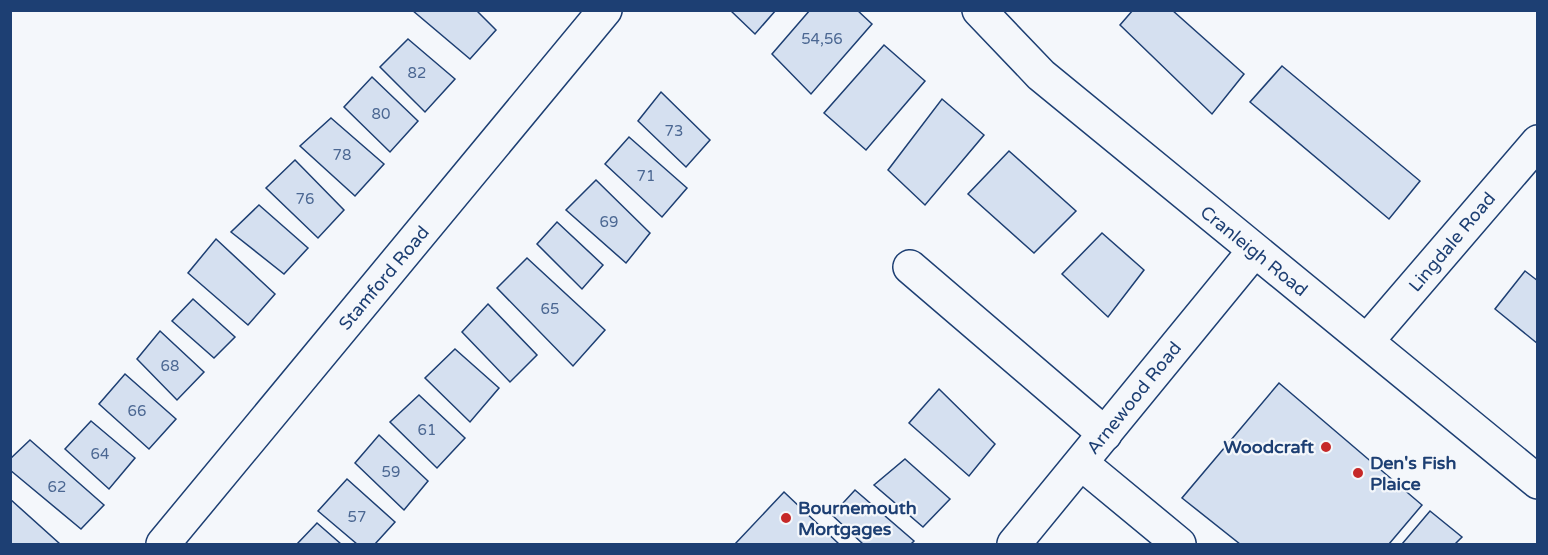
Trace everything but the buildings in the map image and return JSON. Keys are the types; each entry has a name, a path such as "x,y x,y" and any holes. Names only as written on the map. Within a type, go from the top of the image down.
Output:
{"street":[{"name":"Stamford Road","path":"163,544 605,10"},
{"name":"Cranleigh Road","path":"979,10 1041,75 1538,482"},
{"name":"Lingdale Road","path":"1367,341 1538,142"},
{"name":"Arnewood Road","path":"1014,544 1254,251"},
{"path":"910,267 1105,434"},
{"path":"1081,463 1179,544"}],"place":[{"name":"Woodcraft","path":"1326,447"},
{"name":"Den's Fish Plaice","path":"1358,473"},
{"name":"Bournemouth Mortgages","path":"786,518"}]}
